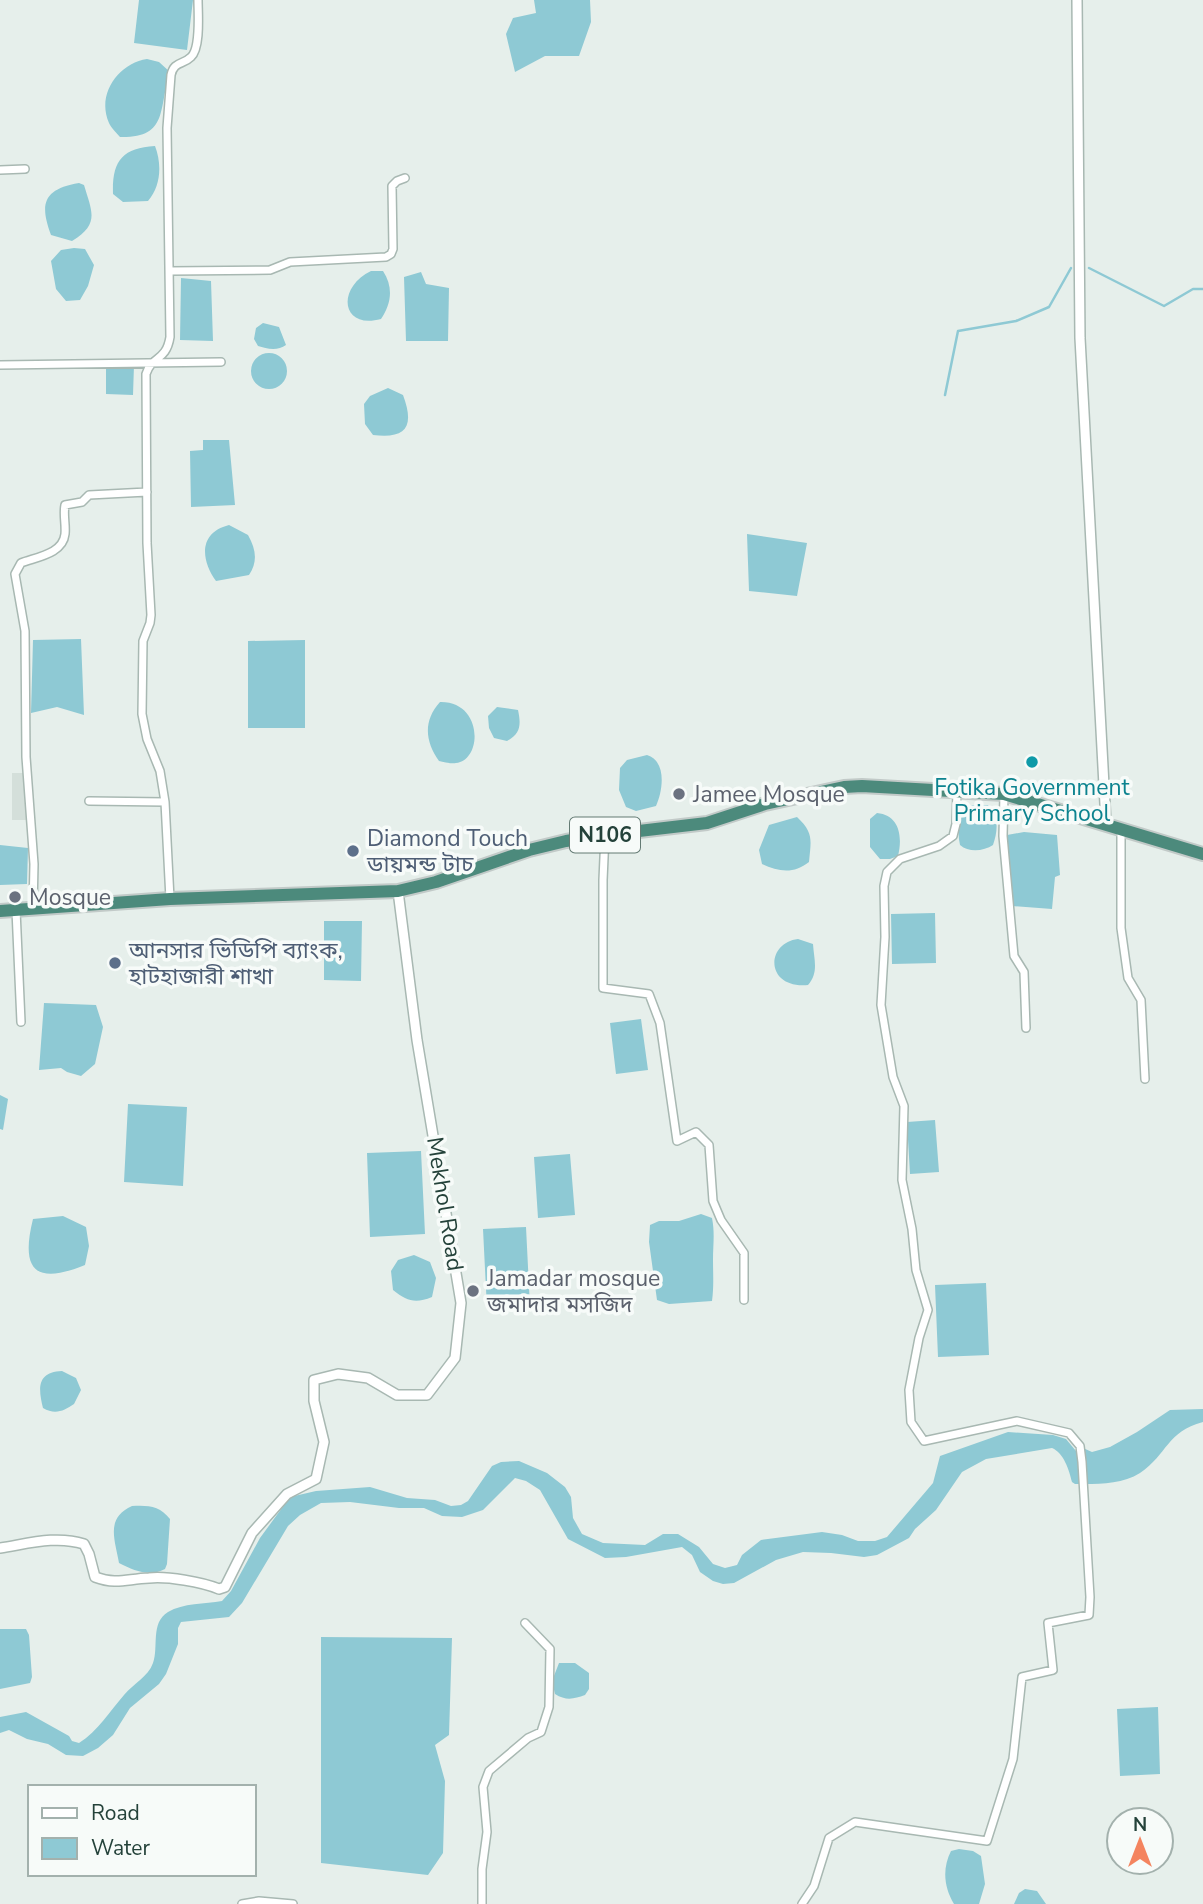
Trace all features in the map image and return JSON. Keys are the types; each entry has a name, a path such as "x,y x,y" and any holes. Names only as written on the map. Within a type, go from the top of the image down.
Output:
{"highway":[{"name":"N106","path":"0,911 170,899 398,891 436,882 529,850 606,835 706,823 765,804 844,787 883,786 1004,794 1203,854"}],"street":[{"path":"170,899 165,802 160,771 147,739 142,714 143,641 151,615 146,374 148,366 166,354 169,345 167,128 171,75 178,63 194,53 197,43 198,0"},
{"path":"1077,0 1080,338 1106,823"},
{"path":"0,170 25,169"},
{"path":"170,271 270,270 290,262 386,257 393,249 392,186 405,178"},
{"path":"0,365 220,362"},
{"path":"33,909 34,864 26,757 25,631 15,573 20,563 51,552 62,544 65,535 65,505 82,502 89,495 147,492"},
{"path":"802,1904 814,1886 829,1838 855,1822 987,1841 1013,1759 1022,1677 1053,1670 1048,1623 1088,1615 1090,1597 1082,1462 1080,1446 1069,1433 1017,1421 924,1441 911,1422 909,1390 919,1338 928,1310 916,1270 912,1229 902,1180 904,1106 893,1077 881,1005 885,937 884,886 887,872 900,859 939,846 953,836 957,790"},
{"path":"1004,794 1003,836 1014,956 1024,972 1026,1028"},
{"path":"89,801 165,802"},
{"path":"1121,828 1121,928 1128,978 1141,1000 1145,1079"},
{"path":"606,835 603,880 603,988 649,994 660,1023 677,1141 696,1132 709,1145 713,1201 721,1220 744,1252 744,1300"},
{"name":"Mekhol Road","path":"0,1548 51,1540 73,1540 83,1544 89,1554 95,1577 109,1582 150,1578 209,1585 219,1589 225,1587 252,1533 287,1494 316,1479 324,1442 314,1401 314,1380 338,1374 368,1378 397,1395 427,1395 455,1358 461,1303 417,1040 398,891"},
{"path":"16,910 21,1022"},
{"path":"482,1904 482,1869 487,1832 483,1787 488,1771 528,1738 541,1732 549,1707 550,1649 524,1623"},
{"path":"242,1904 259,1901 293,1904"}],"shaded area":[{"path":"12,773 26,773 26,820 12,820"}],"water":[{"path":"139,0 193,0 187,50 134,43"},
{"path":"534,0 590,0 591,22 579,56 545,56 515,72 506,34 513,18 536,13"},
{"path":"147,59 159,62 170,72 159,119 147,132 120,137 110,125 106,112 108,91 119,73"},
{"path":"155,146 159,160 156,189 148,201 123,202 113,194 114,173 121,158 134,150"},
{"path":"79,183 84,185 91,210 92,217 87,229 72,241 51,235 45,214 47,199 58,189"},
{"path":"85,249 94,265 88,286 80,300 66,301 56,289 51,261 61,250"},
{"path":"371,271 383,271 389,284 390,296 381,319 368,321 358,319 351,313 348,297 352,287"},
{"path":"421,272 426,284 449,288 448,341 406,341 404,277"},
{"path":"181,278 211,281 213,341 180,340"},
{"path":"263,323 279,327 286,345 272,349 258,346 254,339 256,328"},
{"path":"269,353 282,358 287,371 282,384 269,389 256,384 251,371 256,358"},
{"path":"106,364 134,365 133,395 106,394"},
{"path":"388,388 403,395 407,406 407,423 400,433 373,435 365,424 364,404 370,396"},
{"path":"203,440 229,440 235,505 191,507 190,451 203,450"},
{"path":"229,525 248,535 254,550 254,565 249,575 216,581 207,565 205,548 212,534"},
{"path":"747,534 807,543 797,596 749,591"},
{"path":"81,639 84,715 57,707 31,713 33,640"},
{"path":"305,640 305,728 248,728 248,641"},
{"path":"440,702 454,704 464,711 471,720 474,731 471,752 456,763 439,761 429,739 431,716"},
{"path":"497,707 518,710 519,728 507,741 494,738 489,728 488,716"},
{"path":"647,755 658,763 662,777 660,793 656,806 636,811 626,807 619,790 620,768 627,760"},
{"path":"988,805 996,819 997,829 993,845 981,850 964,848 959,840 959,826 965,808"},
{"path":"877,813 890,818 898,828 898,856 880,859 870,847 870,819"},
{"path":"797,817 809,832 809,862 786,870 762,864 759,850 769,825"},
{"path":"1024,832 1057,835 1060,875 1055,877 1052,909 1012,906 1007,835"},
{"path":"0,845 28,848 27,884 0,885"},
{"path":"935,913 936,963 892,964 891,914"},
{"path":"324,921 362,921 361,981 324,980"},
{"path":"798,939 813,944 815,971 808,985 784,980 777,973 775,965 775,956 780,948 787,942"},
{"path":"44,1003 96,1005 103,1027 95,1064 81,1076 61,1068 39,1070"},
{"path":"641,1019 648,1070 616,1074 610,1023"},
{"path":"0,1095 8,1099 3,1130 0,1129"},
{"path":"128,1104 187,1107 183,1186 124,1182"},
{"path":"935,1120 939,1172 910,1174 907,1122"},
{"path":"421,1151 425,1234 370,1237 367,1153"},
{"path":"570,1154 575,1215 538,1218 534,1157"},
{"path":"701,1214 712,1218 713,1223 712,1301 669,1304 657,1300 649,1242 650,1225 659,1221 679,1221"},
{"path":"63,1216 86,1227 89,1246 85,1265 54,1274 44,1273 36,1269 31,1262 29,1237 33,1219"},
{"path":"526,1227 530,1307 487,1309 483,1229"},
{"path":"414,1255 430,1262 436,1278 432,1297 416,1301 393,1290 391,1271 398,1260"},
{"path":"986,1283 989,1355 938,1357 935,1285"},
{"path":"62,1371 76,1378 81,1390 74,1404 59,1411 47,1410 43,1408 41,1401 41,1382 48,1374"},
{"path":"1203,1409 1203,1422 1181,1432 1149,1466 1125,1480 1075,1484 1063,1458 1052,1448 986,1459 962,1472 936,1510 909,1538 877,1555 864,1557 803,1552 776,1560 734,1583 713,1581 700,1572 692,1555 682,1547 605,1558 568,1539 540,1490 515,1478 483,1510 462,1517 442,1516 424,1508 350,1502 321,1503 300,1515 288,1526 242,1603 229,1617 181,1622 178,1628 178,1644 166,1674 159,1684 130,1708 113,1735 98,1748 83,1756 66,1755 48,1744 27,1739 9,1730 0,1733 0,1717 26,1712 69,1736 72,1741 79,1743 86,1738 151,1668 155,1657 157,1629 162,1617 180,1607 222,1601 231,1591 260,1538 290,1497 316,1491 370,1487 407,1498 435,1500 451,1506 461,1505 468,1501 492,1466 501,1462 519,1461 547,1473 565,1487 571,1497 573,1518 582,1534 603,1543 645,1545 663,1534 678,1534 699,1547 713,1564 725,1568 737,1565 742,1555 761,1540 822,1532 858,1541 875,1541 887,1537 933,1483 940,1456 1008,1432 1053,1435 1066,1439 1076,1451 1083,1448 1092,1452 1110,1447 1170,1410"},
{"path":"132,1506 153,1507 170,1519 165,1569 153,1573 142,1572 119,1563 114,1538 115,1523 124,1511"},
{"path":"0,1629 26,1629 29,1635 32,1677 30,1683 0,1689"},
{"path":"321,1637 452,1638 449,1735 435,1745 445,1781 443,1853 428,1875 321,1863"},
{"path":"559,1663 575,1663 589,1673 589,1689 585,1695 570,1699 555,1694 552,1681"},
{"path":"1158,1707 1160,1774 1120,1776 1117,1709"},
{"path":"951,1851 973,1851 981,1856 985,1884 979,1904 954,1904 948,1891 946,1864"},
{"path":"1025,1889 1037,1891 1046,1904 1014,1904 1019,1893"}],"waterway":[{"path":"945,395 958,331 1016,321 1049,307 1071,268"},
{"path":"1089,268 1164,306 1193,289 1203,289"}],"place":[{"name":"Fotika Government Primary School","path":"1032,762"},
{"name":"Jamee Mosque","path":"679,794"},
{"name":"Diamond Touch ডায়মন্ড টাচ","path":"353,851"},
{"name":"Mosque","path":"15,897"},
{"name":"আনসার ভিডিপি ব্যাংক, হাটহাজারী শাখা","path":"115,963"},
{"name":"Jamadar mosque জমাদার মসজিদ","path":"473,1291"}]}
